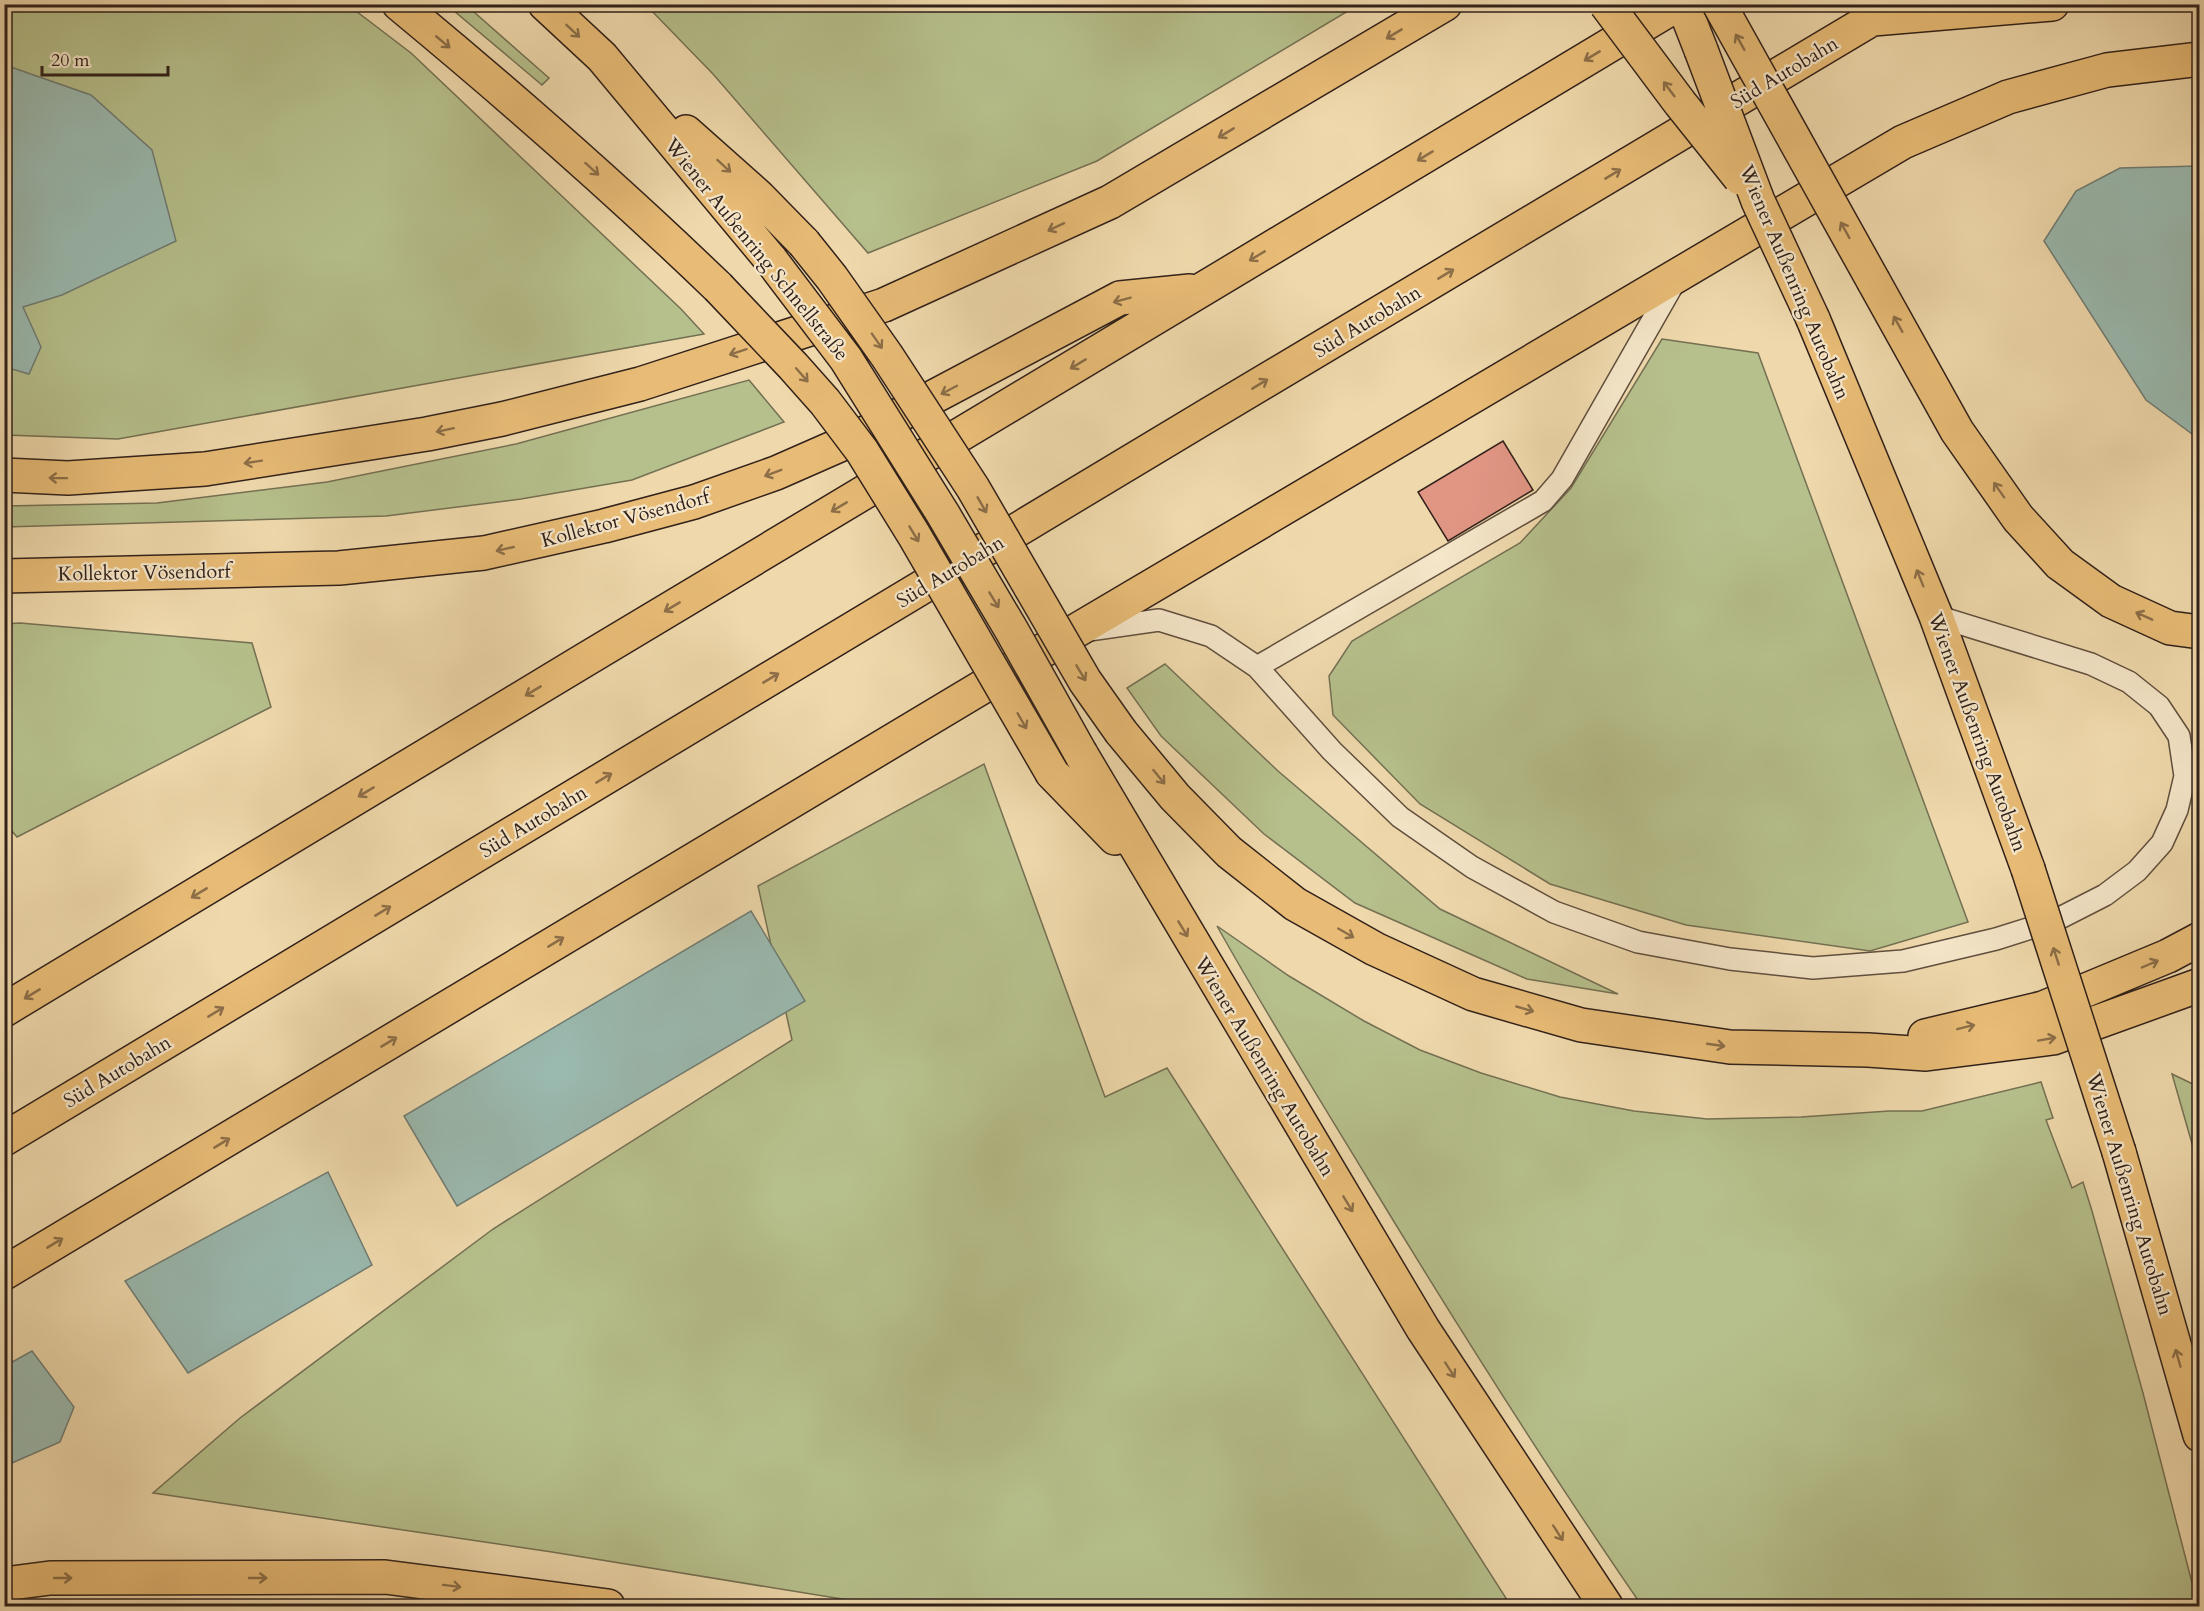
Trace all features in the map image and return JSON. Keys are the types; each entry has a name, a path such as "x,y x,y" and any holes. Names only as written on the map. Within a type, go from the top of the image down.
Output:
{"highway":[{"path":"399,4 544,126 639,211 718,287 825,402 862,451 914,535 1052,773 1153,879"},
{"name":"Wiener Außenring Schnellstraße","path":"545,4 602,57 771,260 846,359 943,514"},
{"path":"4,475 68,478 205,469 427,434 502,419 640,384 884,305 1110,202 1445,4"},
{"path":"1606,4 1680,103 1758,201"},
{"path":"4,1010 1681,4"},
{"name":"Wiener Außenring Autobahn","path":"1681,4 1701,50 1758,201 1813,319 1936,616 2028,869 2119,1152 2199,1435"},
{"path":"1719,4 1957,431 2018,518 2060,564 2111,601 2170,628 2199,632"},
{"path":"1885,12 2052,4"},
{"name":"Süd Autobahn","path":"4,1139 1885,12"},
{"path":"602,57 759,197 804,243 832,278 899,375 973,489 1085,681 1122,732 1175,797 1229,852 1296,904 1375,949 1473,994 1581,1025 1730,1047 1868,1050 1926,1054 2053,1038 2199,985"},
{"path":"4,1273 1074,632 1903,142 2008,97 2107,70 2199,59"},
{"name":"Kollektor Vösendorf","path":"4,576 339,568 484,553 604,526 694,502 776,473 858,438 1120,298 1201,290"},
{"name":"Wiener Außenring Autobahn","path":"943,514 1153,879 1423,1329 1606,1606"},
{"path":"1868,1050 2043,1008 2168,956 2199,939"},
{"path":"4,1584 50,1578 385,1577 608,1606"}],"lane":[{"path":"1257,667 1544,501 1562,479 1678,275"},
{"path":"1074,632 1159,620 1211,636 1257,667 1332,751 1400,817 1472,867 1554,912 1638,942 1730,959 1813,968 1903,961 1996,939 2056,920 2105,896 2137,871 2162,843 2177,810 2185,776 2179,736 2159,706 2152,700 2129,682 2091,664 1936,616"}],"green space":[{"path":"5,5 348,5 411,53 681,309 704,334 118,439 5,435"},
{"path":"447,5 466,5 549,78 542,85"},
{"path":"646,5 1358,5 1097,161 868,253 713,74"},
{"path":"1662,339 1758,353 1968,922 1870,951 1686,925 1550,884 1420,804 1333,715 1329,676 1352,641 1520,543 1571,488"},
{"path":"749,380 784,422 632,480 521,499 386,516 5,527 5,506 157,503 327,482 516,444"},
{"path":"20,623 252,643 271,707 17,837 5,823 4,624"},
{"path":"1165,664 1278,771 1440,909 1618,994 1527,979 1355,903 1264,834 1161,736 1127,688"},
{"path":"984,764 1105,1097 1167,1068 1511,1606 885,1606 552,1552 153,1493 240,1418 493,1229 792,1040 758,886"},
{"path":"1217,926 1289,976 1364,1021 1420,1050 1481,1073 1560,1097 1634,1111 1707,1119 1801,1117 1922,1111 2041,1082 2053,1118 2046,1120 2072,1188 2083,1182 2092,1211 2143,1393 2198,1606 1642,1606 1536,1448 1468,1341 1291,1053"},
{"path":"2172,1074 2199,1087 2199,1168"}],"water":[{"path":"5,65 91,95 152,150 176,241 62,295 23,307 41,347 29,374 5,367"},
{"path":"2200,166 2199,439 2146,400 2044,241 2076,191 2120,168"},
{"path":"751,911 805,1001 457,1206 404,1116"},
{"path":"328,1172 372,1265 188,1373 125,1281"},
{"path":"32,1351 74,1407 60,1442 5,1466 5,1366"}],"building":[{"path":"1503,441 1533,490 1448,541 1418,492"}]}
